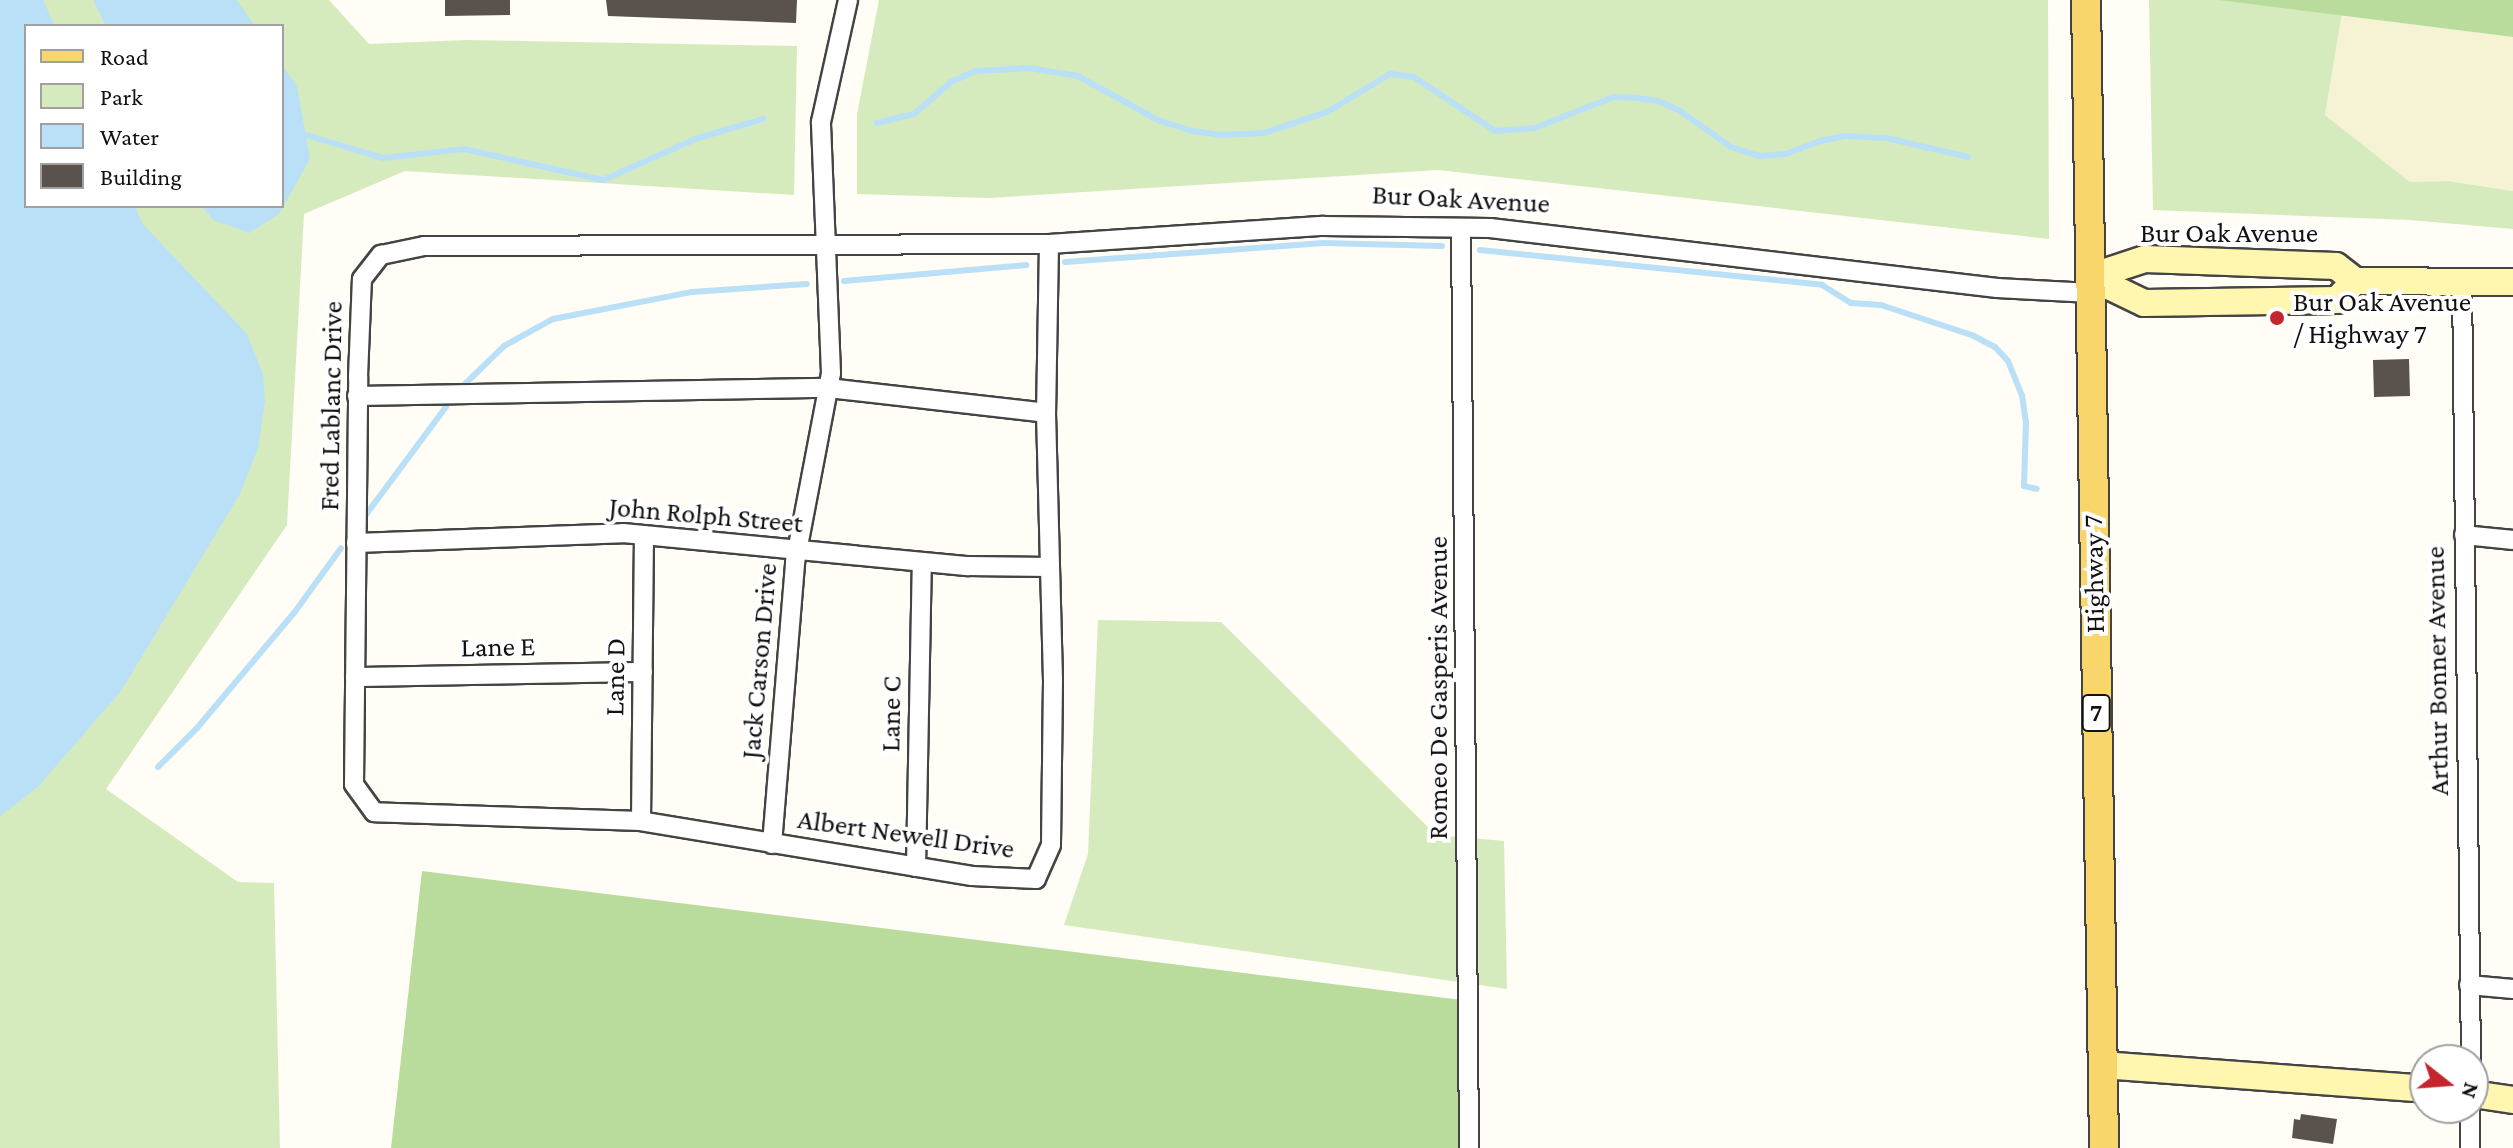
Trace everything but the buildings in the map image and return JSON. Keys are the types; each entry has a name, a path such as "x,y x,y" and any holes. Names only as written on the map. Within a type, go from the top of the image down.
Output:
{"main road":[{"name":"Highway 7","path":"2086,0 2104,1148"}],"street":[{"name":"Jack Carson Drive","path":"772,844 797,550 831,373 821,122 848,0"},
{"name":"Bur Oak Avenue","path":"826,245 1049,244 1323,226 1490,228 1997,288 2090,285 2144,303 2337,300 2355,281"},
{"name":"Romeo De Gasperis Avenue","path":"1461,228 1469,1148"},
{"name":"Albert Newell Drive","path":"374,812 641,821 972,876 1036,879 1051,845 1046,413 1049,244"},
{"name":"Fred Lablanc Drive","path":"374,812 354,784 357,396 362,279 381,255 424,246 826,245"},
{"name":"Bur Oak Avenue","path":"2090,285 2145,259 2336,266 2355,281 2513,282"},
{"name":"Arthur Bonner Avenue","path":"2462,282 2471,1044"},
{"path":"357,396 828,388 1046,413"},
{"name":"John Rolph Street","path":"356,543 644,535 922,562 1050,567"},
{"name":"Lane D","path":"641,821 644,535"},
{"path":"2464,535 2513,540"},
{"name":"Lane C","path":"916,867 922,562"},
{"name":"Lane E","path":"355,677 643,672"},
{"path":"2469,985 2513,989"},
{"path":"2102,1065 2409,1088"},
{"path":"2489,1096 2513,1100"},
{"path":"2470,1124 2470,1148"}],"shaded area":[{"path":"2341,15 2513,37 2513,191 2448,181 2410,182 2325,115"}],"green space":[{"path":"0,0 329,0 369,44 466,40 797,46 794,195 405,171 304,214 287,525 106,789 238,882 274,883 280,1148 0,1148"},
{"path":"879,0 2048,0 2049,239 1438,170 989,198 857,194 857,114"},
{"path":"2149,0 2344,0 2325,115 2410,182 2448,181 2513,191 2513,229 2410,220 2153,210"},
{"path":"2219,0 2513,0 2513,37"},
{"path":"1098,620 1221,622 1436,835 1504,841 1507,989 1064,925 1088,854"},
{"path":"422,871 1478,1002 1479,1148 391,1148"}],"water":[{"path":"0,0 43,0 54,24 24,24 24,208 136,208 142,223 247,334 263,374 265,401 258,448 240,494 121,691 37,788 0,816"},
{"path":"93,0 237,0 254,24 105,24"},
{"path":"284,68 297,86 310,159 284,205"},
{"path":"204,208 282,208 279,214 249,233 213,220"}],"waterway":[{"path":"877,123 914,114 951,82 976,71 1029,68 1078,76 1160,121 1193,131 1222,135 1264,133 1327,112 1390,74 1414,77 1495,131 1535,128 1613,97 1637,98 1659,101 1680,111 1731,147 1759,156 1786,154 1820,141 1846,136 1886,138 1968,157"},
{"path":"306,135 383,158 464,149 603,180 698,138 763,119"},
{"path":"1065,262 1323,243 1442,246"},
{"path":"1480,250 1822,285 1851,303 1881,305 1974,336 1995,347 2008,361 2022,395 2026,422 2024,486 2037,489"},
{"path":"844,281 1026,265"},
{"path":"465,384 504,346 553,319 692,292 807,284"},
{"path":"365,516 446,407"},
{"path":"158,767 197,728 294,613 341,548"}],"place":[{"name":"Bur Oak Avenue / Highway 7","path":"2277,318"}]}
